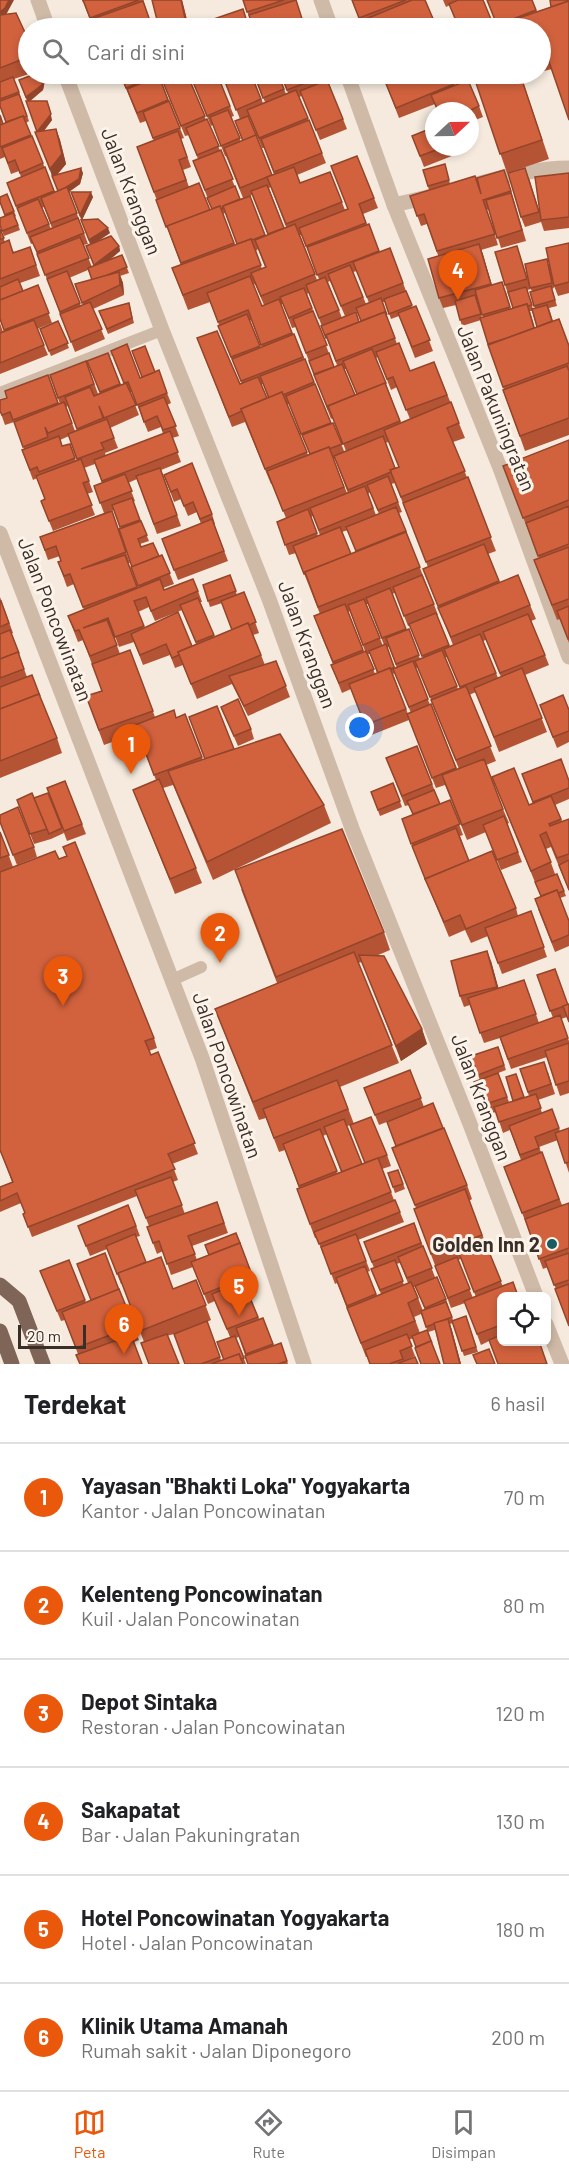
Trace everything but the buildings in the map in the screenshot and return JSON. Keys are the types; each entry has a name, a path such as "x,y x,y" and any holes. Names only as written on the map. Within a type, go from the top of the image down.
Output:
{"main road":[{"path":"0,1285 19,1301 43,1364"},
{"path":"0,1331 12,1364"}],"street":[{"path":"38,0 44,18"},
{"path":"321,0 327,18"},
{"name":"Jalan Kranggan","path":"69,84 162,330 269,599 353,831 534,1292"},
{"name":"Jalan Pakuningratan","path":"351,84 394,205 505,466 569,657"},
{"path":"394,205 522,173 569,168"},
{"name":"Jalan Poncowinatan","path":"0,533 202,1059 304,1364"},
{"path":"551,1336 562,1364"}],"lane":[{"path":"0,393 162,330"},
{"path":"172,980 201,967"}],"place":[{"name":"Sakapatat","path":"458,300"},
{"name":"Yayasan \"Bhakti Loka\" Yogyakarta","path":"131,774"},
{"name":"Kelenteng Poncowinatan","path":"220,963"},
{"name":"Depot Sintaka","path":"63,1006"},
{"name":"Golden Inn 2","path":"552,1244"},
{"name":"Hotel Poncowinatan Yogyakarta","path":"239,1316"},
{"name":"Klinik Utama Amanah","path":"124,1354"}]}
